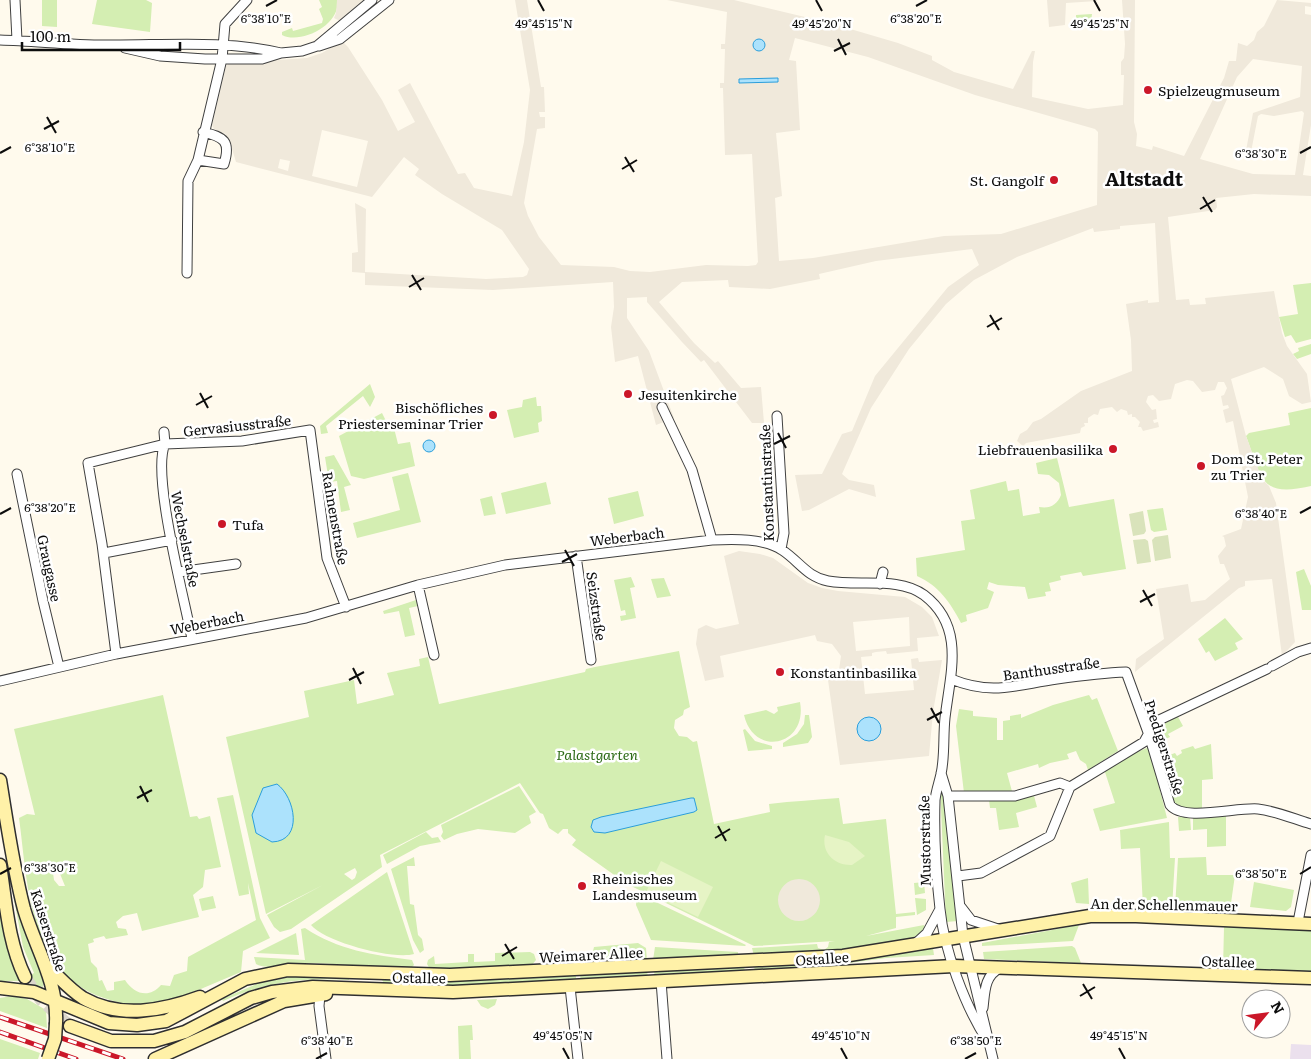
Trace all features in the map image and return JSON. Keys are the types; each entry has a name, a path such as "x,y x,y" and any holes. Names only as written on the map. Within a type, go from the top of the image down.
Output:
{"main road":[{"name":"Kaiserstraße","path":"0,780 25,910 46,966 55,1000 55,1039 48,1059"},
{"path":"0,865 8,924 14,950 25,977"},
{"name":"An der Schellenmauer","path":"963,936 1090,916 1110,915 1305,923"},
{"name":"Weimarer Allee","path":"0,988 22,990 55,1000 92,1018 109,1023 144,1024 166,1020 246,979 288,970 450,975 749,962 843,956 963,936"},
{"path":"46,966 82,997 100,1005 132,1011 164,1009 246,979"},
{"name":"Ostallee","path":"70,1026 112,1041 154,1041 185,1032 234,1006 272,992 313,987 453,992 954,966 1311,978"},
{"path":"155,1059 284,1001 320,995 335,989"}],"street":[{"path":"15,0 17,40"},
{"path":"187,273 188,181 198,160 203,132 222,59 225,24 246,0"},
{"path":"317,46 372,0"},
{"path":"113,46 160,56 262,59 281,53 302,51 340,39 389,0"},
{"path":"0,40 113,46 177,43 262,48 281,53"},
{"path":"198,160 224,164 227,154 227,146 223,140 218,136 203,132"},
{"path":"662,407 692,470 712,540"},
{"name":"Konstantinstraße","path":"777,416 784,532 781,549"},
{"name":"Gervasiusstraße","path":"104,553 88,463 165,444 239,441 310,430"},
{"name":"Rahnenstraße","path":"310,430 327,558 346,607"},
{"name":"Wechselstraße","path":"164,432 162,490 192,639"},
{"name":"Graugasse","path":"17,474 43,601 59,667"},
{"name":"Weberbach","path":"0,681 116,654 297,620 418,585 506,565 712,540 742,539 781,549"},
{"path":"116,654 104,553 172,540"},
{"name":"Mustorstraße","path":"781,549 815,577 829,581 880,584 914,590 934,604 945,617 953,644 941,773 935,800 940,909 945,938 970,1011 987,1040"},
{"name":"Seizstraße","path":"576,556 590,660"},
{"path":"178,572 236,564"},
{"path":"880,584 883,572"},
{"path":"418,585 434,655"},
{"path":"958,876 981,873 1050,836 1070,787 1144,742 1155,722 1269,668 1298,652 1311,648"},
{"name":"Banthusstraße","path":"951,679 991,690 1006,689 1056,679 1126,672"},
{"name":"Predigerstraße","path":"1126,672 1149,735 1170,806 1173,810 1191,813 1258,809 1311,824"},
{"name":"Mustorstraße","path":"941,773 948,796 963,936"},
{"path":"948,796 1015,796 1060,783 1070,787"},
{"path":"1305,923 1311,856"},
{"path":"961,907 971,920 1000,930"},
{"path":"914,945 927,933 940,909"},
{"path":"963,936 993,1059"},
{"path":"982,1014 987,978 1000,968"},
{"path":"661,981 667,1059"},
{"path":"570,987 578,1059"},
{"path":"320,995 320,1015 326,1059"},
{"path":"284,1001 306,1004 320,1015"}],"shaded area":[{"path":"337,0 365,0 340,21 334,18"},
{"path":"515,0 527,0 541,87 544,87 545,112 539,112 540,117 545,117 545,128 537,129 524,203 528,216 539,237 561,265 614,267 630,271 650,272 706,265 748,266 756,265 758,262 752,154 725,155 723,88 720,88 720,83 724,83 725,49 721,49 721,44 725,44 727,12 667,0 734,0 830,23 898,43 932,56 932,60 954,72 1013,89 1032,51 1035,51 1032,97 1088,109 1123,105 1124,75 1121,75 1121,62 1124,58 1125,44 1122,0 1135,0 1134,122 1137,134 1136,146 1152,150 1153,146 1184,156 1224,78 1229,61 1236,61 1238,43 1247,46 1254,40 1257,32 1264,26 1277,0 1311,3 1311,7 1305,6 1305,14 1311,15 1311,125 1303,175 1311,176 1311,196 1254,194 1216,198 1217,207 1215,210 1168,217 1176,300 1189,299 1190,305 1206,304 1205,298 1274,291 1282,333 1287,346 1307,374 1311,402 1302,404 1289,396 1283,379 1264,367 1231,379 1246,436 1262,479 1269,486 1276,503 1295,642 1282,656 1272,579 1245,581 1245,586 1239,588 1135,672 1136,659 1164,639 1156,589 1188,584 1191,602 1205,600 1230,579 1224,564 1220,564 1218,556 1226,546 1222,536 1241,529 1248,497 1233,421 1226,423 1223,410 1229,408 1228,405 1223,406 1221,396 1224,395 1227,388 1224,382 1218,382 1215,390 1202,392 1193,381 1187,380 1175,384 1171,399 1159,401 1153,395 1148,396 1146,402 1152,410 1156,409 1157,419 1153,420 1154,423 1158,422 1159,427 1143,431 1141,427 1138,427 1140,422 1135,417 1132,417 1132,414 1128,415 1127,411 1121,409 1117,412 1112,407 1100,409 1098,415 1094,414 1088,418 1088,423 1084,423 1085,426 1081,428 1080,433 1026,443 1023,446 1017,441 1020,434 1027,430 1033,422 1041,419 1081,391 1132,371 1131,340 1126,304 1148,300 1148,303 1159,302 1155,223 1120,226 1120,229 1094,232 1093,228 1017,257 974,280 946,304 909,349 871,408 842,474 849,480 874,485 876,497 849,489 809,510 802,511 795,475 822,474 842,434 852,431 875,376 948,287 979,265 972,249 876,261 819,274 820,279 770,289 729,287 728,280 682,282 659,302 694,343 715,363 718,361 741,388 761,387 764,423 752,423 704,360 701,362 682,342 647,302 647,297 627,298 627,318 649,351 674,418 656,425 638,356 615,362 611,327 614,307 613,282 493,290 365,285 365,273 352,272 352,253 358,252 355,203 366,209 365,272 486,279 523,277 527,275 529,269 502,230 442,194 415,175 419,169 404,157 372,197 236,162 229,139 225,134 214,129 212,125 226,66 229,63 307,58 322,53 342,41 348,47 382,100 398,131 415,122 398,90 410,83 458,174 465,173 474,188 512,196 524,142 530,90","holes":["795,38 868,57 975,95 1095,129 1098,132 1097,205 1001,234 944,236 813,258 779,261 775,198 782,196 776,133 800,130 796,61 789,60","1253,59 1302,66 1300,97 1253,113 1245,156 1250,157 1258,116 1261,114 1274,116 1302,111 1304,113 1295,175 1253,174 1200,159 1237,77","322,130 368,141 357,187 312,176","280,159 290,161 288,171 278,168"]},
{"path":"1047,0 1097,1 1066,3 1065,25 1049,27"},
{"path":"739,551 760,554 773,558 808,583 822,588 905,597 922,607 932,617 939,636 917,638 918,651 887,654 886,651 876,652 872,653 872,656 861,657 865,694 914,690 911,659 918,658 919,662 942,660 933,712 929,756 840,765 828,680 839,670 841,656 832,644 817,641 815,635 720,656 724,677 705,681 696,644 698,629 706,625 716,629 739,624 724,556","holes":["909,617 910,646 856,651 853,622"]},
{"path":"799,879 814,885 820,900 814,915 799,921 784,915 778,900 784,885"},
{"path":"1291,1044 1311,1045 1311,1059 1290,1059"}],"green space":[{"path":"42,0 57,0 57,27 42,26"},
{"path":"97,0 146,0 152,3 150,32 92,24"},
{"path":"319,0 337,0 337,9 327,24 309,35 290,37 282,35 282,32 292,28 293,31 322,23 323,19 319,9 322,7"},
{"path":"1092,14 1091,22 1096,26 1076,25 1076,15"},
{"path":"1311,283 1311,339 1296,343 1291,335 1285,337 1279,317 1298,314 1293,285"},
{"path":"1311,344 1311,354 1297,359 1293,354 1299,351 1298,348"},
{"path":"370,384 375,397 370,407 363,396 326,426 328,433 321,434 320,426"},
{"path":"536,397 537,406 541,406 542,421 538,423 539,432 514,438 507,410 522,407 523,400"},
{"path":"1311,408 1311,486 1294,489 1272,487 1260,473 1246,436 1249,433 1290,425 1288,413"},
{"path":"382,413 390,429 394,428 398,444 410,442 415,466 364,479 351,476 339,436"},
{"path":"334,455 351,485 344,487 350,510 341,512 337,481 329,482 325,457"},
{"path":"1057,458 1069,507 1114,499 1126,569 1083,576 1081,572 1060,576 1061,580 1049,583 1051,591 1045,592 1046,596 1028,599 1025,587 998,585 989,582 987,589 994,592 988,608 966,615 967,621 961,623 943,595 932,585 917,576 916,558 965,550 961,521 975,519 970,490 1006,481 1008,491 1019,489 1023,516 1040,513 1039,507 1050,507 1055,504 1061,495 1059,483 1049,475 1038,474 1036,463"},
{"path":"408,473 421,522 357,538 353,523 400,510 392,477"},
{"path":"546,482 551,504 506,514 501,493"},
{"path":"638,491 644,516 614,524 608,498"},
{"path":"492,496 496,514 484,516 480,499"},
{"path":"1163,508 1167,530 1154,532 1151,530 1147,510"},
{"path":"1143,511 1146,531 1144,534 1133,536 1129,514"},
{"path":"1168,535 1171,558 1155,561 1152,540 1155,537"},
{"path":"1145,539 1148,541 1151,562 1137,564 1133,540"},
{"path":"1304,569 1311,586 1311,610 1302,610 1296,572"},
{"path":"631,577 635,587 630,588 636,618 621,621 620,616 626,615 625,610 621,611 614,580"},
{"path":"664,578 671,596 657,598 651,579"},
{"path":"416,600 418,606 409,608 415,635 405,637 399,611 384,614 383,611"},
{"path":"1225,618 1243,639 1235,643 1238,649 1215,661 1209,651 1206,653 1198,639"},
{"name":"Palastgarten","path":"679,651 690,707 684,710 683,715 675,720 674,728 679,736 687,737 693,742 697,741 714,824 770,812 769,804 839,798 843,824 886,819 896,914 915,912 915,915 896,917 896,928 866,936 924,925 925,930 894,943 844,951 754,956 752,948 817,944 818,948 824,950 828,947 829,942 835,941 754,946 627,884 572,845 576,840 568,833 568,829 563,829 558,834 549,828 543,814 540,813 520,783 380,855 382,867 291,929 280,932 274,927 267,915 323,885 266,914 226,737 309,717 304,691 354,680 357,704 394,695 387,673 420,666 419,659 428,657 439,704 585,672 586,669","holes":["355,868 357,872 352,880 344,874"]},
{"path":"163,695 190,817 197,816 199,819 210,816 221,867 205,870 203,887 193,895 199,917 142,931 137,913 123,916 116,922 118,928 126,929 128,935 106,939 104,936 93,939 94,942 88,944 91,962 97,968 99,981 102,980 107,991 114,990 114,982 125,980 137,991 142,993 152,992 161,985 170,986 174,975 187,971 188,957 256,920 248,883 249,894 239,896 217,798 233,795 260,918 270,938 243,951 241,972 170,1000 138,1005 124,1004 104,998 79,986 60,969 46,947 36,923 30,897 19,818 27,814 35,815 14,729","holes":["58,869 65,886 59,886 54,880 53,873"]},
{"path":"1089,695 1092,700 1097,698 1118,751 1088,770 1086,764 1080,760 1076,751 1067,754 1069,759 1050,763 1039,768 1038,764 1007,773 1013,795 964,793 956,726 959,709 973,711 973,716 997,718 997,740 1003,740 1003,721 1010,720 1010,716 1021,714 1021,718 1053,705"},
{"path":"800,702 800,717 796,729 788,737 779,741 768,741 758,737 750,729 744,715 766,710 774,714 778,711 777,707"},
{"path":"805,715 809,715 812,737 808,743 783,747 783,743 797,734 804,724"},
{"path":"1177,715 1183,726 1168,734 1170,737 1159,742 1159,739 1156,740 1159,727"},
{"path":"745,729 755,741 772,746 772,749 748,751 743,730"},
{"path":"1211,744 1213,779 1202,780 1202,809 1186,809 1175,806 1161,758 1175,753 1177,756 1182,753 1181,750 1193,746 1195,749"},
{"path":"1149,747 1167,818 1100,831 1093,809 1115,803 1104,769 1121,759"},
{"path":"940,785 943,785 958,921 946,922"},
{"path":"519,786 536,812 529,816 531,823 515,833 478,829 457,834 444,840 441,836 443,832 441,825"},
{"path":"1033,792 1037,807 1016,813 1019,827 999,830 996,808 990,808 989,800"},
{"path":"1226,813 1226,846 1207,847 1207,829 1193,830 1193,816"},
{"path":"1190,816 1191,830 1179,831 1178,817"},
{"path":"1169,822 1170,858 1175,858 1172,908 1143,907 1140,848 1121,849 1120,830"},
{"path":"426,832 432,838 438,837 441,842 420,846 387,864 383,855"},
{"path":"825,835 849,842 865,856 852,865 835,861 827,853 824,841"},
{"path":"414,857 415,866 407,866 410,904 414,905 418,935 422,939 424,950 420,953 413,940 391,869"},
{"path":"1206,857 1207,875 1235,875 1230,910 1175,908 1178,858"},
{"path":"661,861 713,887 698,917 646,892"},
{"path":"387,872 414,954 391,954 360,948 330,938 311,925"},
{"path":"1088,878 1089,904 1076,903 1071,883"},
{"path":"924,882 925,893 915,895 914,883"},
{"path":"1254,882 1294,890 1291,907 1286,911 1250,907"},
{"path":"637,893 746,945 651,940 636,905"},
{"path":"13,894 44,981 43,987 19,981 0,981 0,905 22,980 34,973 23,947"},
{"path":"213,896 216,908 202,911 199,899"},
{"path":"915,898 926,899 926,910 917,915"},
{"path":"1079,925 1073,941 982,946 982,943"},
{"path":"1224,927 1311,930 1311,973 1223,969"},
{"path":"305,928 330,942 383,956 412,960 414,965 410,969 323,963 294,963 270,967 256,964 254,957 305,960 301,929"},
{"path":"296,933 299,955 256,953"},
{"path":"638,943 646,948 647,961 637,957 600,958 593,951 594,947"},
{"path":"1072,946 1075,948 1081,963 984,959 983,952"},
{"path":"655,947 738,952 738,957 653,960"},
{"path":"933,948 934,955 886,958 755,972 754,966 862,960"},
{"path":"530,952 534,954 536,960 531,966 431,971 427,964 428,960 434,956 435,964 468,962 468,954 474,954 474,962 495,961 495,953"},
{"path":"744,967 745,971 655,977 654,972"},
{"path":"647,972 648,976 581,981 580,975"},
{"path":"301,975 350,977 349,980 317,979 285,982 254,989 223,1001 222,999 259,983"},
{"path":"576,975 576,981 427,987 426,982"},
{"path":"382,980 420,981 422,984 384,983"},
{"path":"12,996 27,999 46,1010 47,1028 0,1011 0,998"},
{"path":"497,999 495,1005 488,1009 481,1006 477,1000"},
{"path":"472,1025 473,1040 470,1040 471,1059 459,1059 458,1026"},
{"path":"0,1039 40,1053 38,1059 0,1059"}],"water":[{"path":"757,39 761,39 765,45 761,51 757,51 753,47 753,43"},
{"path":"778,78 778,82 739,83 739,79"},
{"path":"427,440 431,440 435,446 431,452 427,452 423,448 423,444"},
{"path":"869,717 877,721 881,729 877,737 869,741 861,737 857,729 861,721"},
{"path":"277,784 288,798 293,818 289,834 282,840 272,842 256,833 252,815 263,788"},
{"path":"694,798 697,810 694,812 605,833 594,832 591,827 593,820 601,817"}],"tunnel":[{"path":"25,977 41,1000 70,1026"}],"railway":[{"path":"0,1017 123,1059"},
{"path":"0,1032 76,1059"}],"place":[{"name":"Spielzeugmuseum","path":"1148,90"},
{"name":"St. Gangolf","path":"1054,180"},
{"name":"Jesuitenkirche","path":"628,394"},
{"name":"Bischöfliches Priesterseminar Trier","path":"493,415"},
{"name":"Liebfrauenbasilika","path":"1113,449"},
{"name":"Dom St. Peter zu Trier","path":"1201,466"},
{"name":"Tufa","path":"222,524"},
{"name":"Konstantinbasilika","path":"780,672"},
{"name":"Rheinisches Landesmuseum","path":"582,886"}],"district":[{"name":"Altstadt","path":"1144,178"}]}
